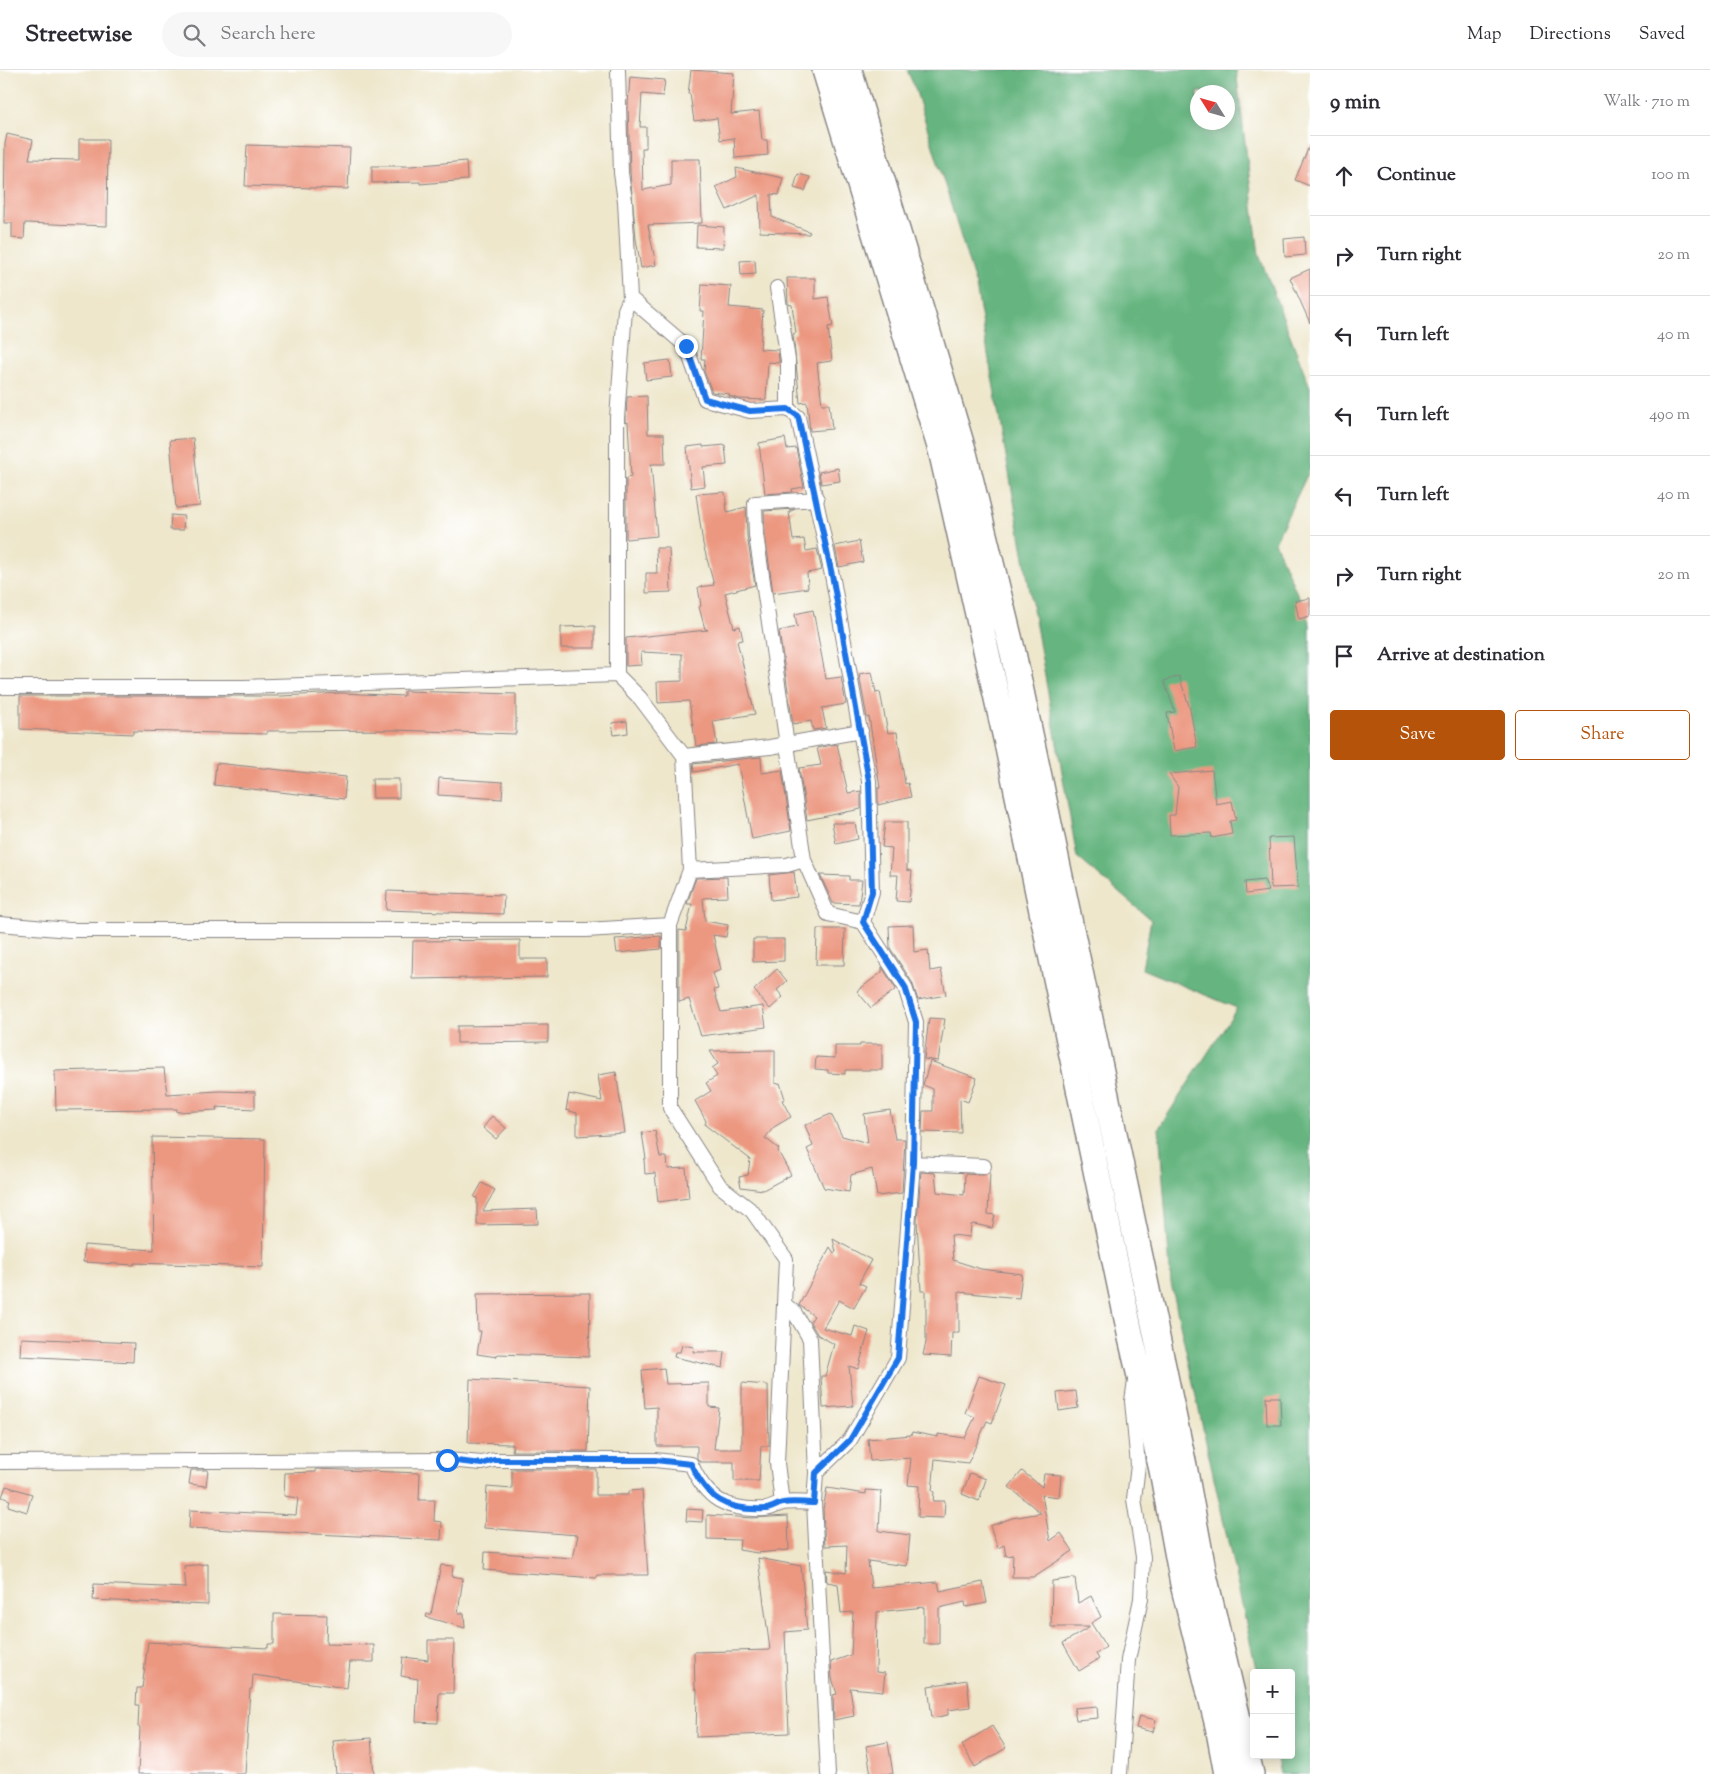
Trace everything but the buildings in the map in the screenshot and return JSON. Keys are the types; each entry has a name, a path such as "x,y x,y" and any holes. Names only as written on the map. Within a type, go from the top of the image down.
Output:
{"highway":[{"path":"825,70 943,459 1007,742 1138,1368 1162,1470 1183,1584 1218,1726 1227,1774"},
{"path":"849,70 964,453 1013,653 1184,1466 1204,1575 1251,1774"}],"street":[{"path":"618,70 621,173 625,201 630,298 625,310 617,418 617,675 640,698 684,756 690,870 670,925 670,1108 720,1186 752,1210 786,1259 777,1463 782,1503"},
{"path":"777,288 788,360 788,409"},
{"path":"630,298 686,346 705,399 750,411 788,409 798,416 817,499 869,781 872,892 863,922"},
{"path":"816,1473 850,1440 898,1358 913,1163 916,1022 905,987 863,922 828,914 804,860 756,535 755,503 817,499"},
{"path":"0,687 243,687 617,675"},
{"path":"684,756 770,747 786,742 861,730"},
{"path":"690,870 787,865 804,860"},
{"path":"0,924 69,930 576,930 670,925"},
{"path":"913,1163 984,1166"},
{"path":"784,1304 794,1312 810,1339 816,1473 814,1503 828,1774"},
{"path":"1120,1774 1128,1660 1141,1599 1143,1557 1134,1499 1138,1465 1132,1401 1138,1368"},
{"path":"0,1462 447,1460 482,1464 494,1460 655,1460 691,1464 700,1483 711,1496 728,1506 766,1509 782,1503 814,1503"}],"green space":[{"path":"907,70 1236,70 1259,255 1310,387 1310,469 1275,542 1310,624 1310,1774 1280,1774 1277,1759 1295,1759 1295,1669 1256,1669 1171,1283 1159,1128 1237,1008 1142,969 1151,920 1077,857 976,286 915,88"}],"route":[{"path":"447,1460 482,1464 494,1460 655,1460 691,1464 700,1483 711,1496 728,1506 766,1509 782,1503 814,1503 816,1473 850,1440 898,1358 913,1163 916,1022 905,987 863,922 872,892 869,781 817,499 798,416 788,409 750,411 705,399 686,346"}]}
